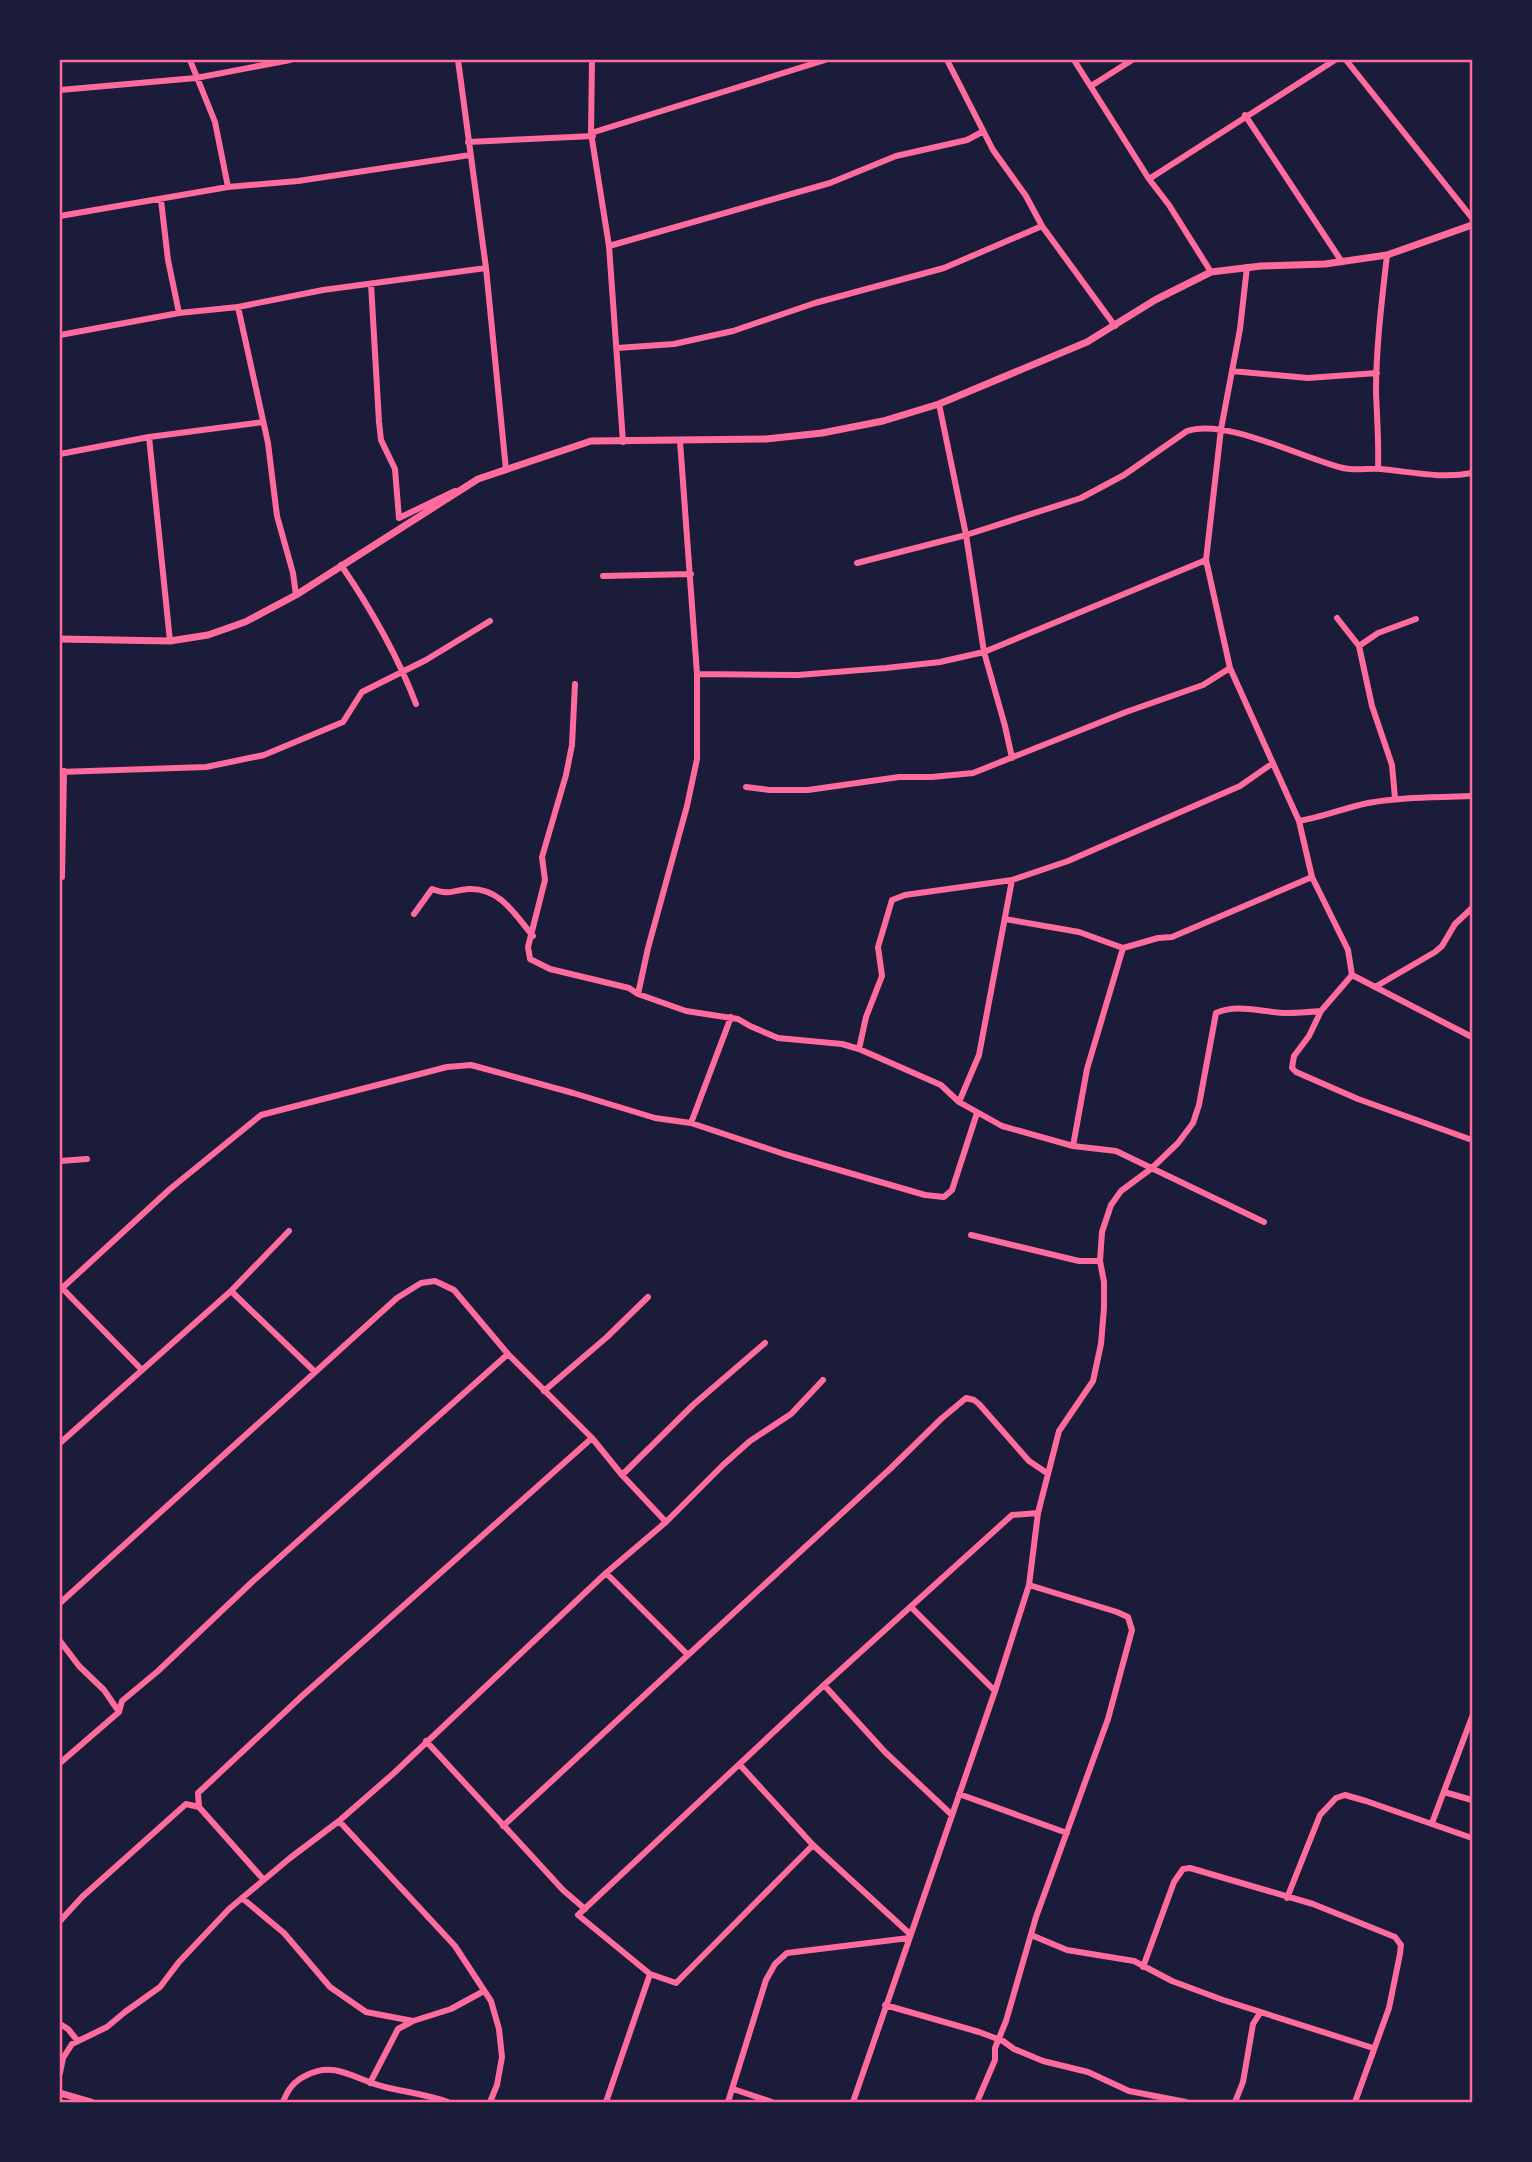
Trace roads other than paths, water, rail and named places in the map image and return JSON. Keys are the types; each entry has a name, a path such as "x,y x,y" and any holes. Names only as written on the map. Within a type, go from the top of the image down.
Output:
{"street":[{"path":"190,60 215,122 229,187"},
{"path":"60,90 196,78 290,60"},
{"path":"458,60 486,268 506,470"},
{"path":"592,60 592,134 609,246 623,442"},
{"path":"468,142 592,134 825,60"},
{"path":"947,60 982,132 1026,196 1042,226 1115,326"},
{"path":"1074,60 1211,272"},
{"path":"1091,86 1132,60"},
{"path":"1149,179 1245,115 1335,60"},
{"path":"371,284 381,440 396,469 399,517 478,479 592,441 766,439 822,433 883,421 939,404 1030,368 1087,342 1155,300 1211,272 1247,267 1342,262 1387,255 1472,225 1346,60"},
{"path":"1245,115 1342,262"},
{"path":"609,246 830,183 896,156 967,140 982,132"},
{"path":"60,216 229,187 298,181 470,155"},
{"path":"161,200 168,260 179,313"},
{"path":"617,348 674,344 733,331 815,303 944,268 1042,226"},
{"path":"1378,469 1377,373 1387,255"},
{"path":"1247,267 1240,329 1221,429 1206,560 1230,668 1299,821 1312,877 1348,950 1352,975 1321,1011 1294,1056 1292,1068 1358,1099 1472,1139"},
{"path":"60,335 179,313 238,307 323,290 486,268"},
{"path":"238,307 264,422 277,516 293,573 296,595"},
{"path":"1232,370 1308,378 1377,373"},
{"path":"939,404 966,535 984,652 1012,758"},
{"path":"60,454 149,437 264,422"},
{"path":"857,563 966,535 1081,498 1124,475 1187,431 1198,428 1221,429 1346,468 1453,477 1472,473"},
{"path":"149,437 170,640"},
{"path":"638,994 697,759 697,674 680,441"},
{"path":"60,639 170,640 208,635 245,622 296,595 478,479"},
{"path":"697,674 798,675 940,662 984,652 1206,560"},
{"path":"341,565 373,612 403,670 416,704"},
{"path":"603,576 691,574"},
{"path":"1337,618 1359,646 1372,706 1390,756 1395,799"},
{"path":"1359,646 1378,633 1416,619"},
{"path":"62,877 62,772 205,767 264,755 343,722 349,717 357,697 362,692 426,660 490,621"},
{"path":"746,787 808,790 899,777 964,774 992,767 1126,712 1196,688 1230,668"},
{"path":"575,684 572,745 542,858 545,880 533,936 528,947 530,959 550,969 629,988 638,994 694,1013 731,1017 778,1038 842,1044 859,1049 941,1085 959,1102 1002,1126 1073,1146 1116,1151 1264,1222"},
{"path":"859,1049 866,1017 882,976 878,947 892,900 905,895 1012,880 1068,861 1240,786 1273,763"},
{"path":"1299,821 1395,799 1472,796"},
{"path":"1005,919 1079,932 1123,948 1180,934 1312,877"},
{"path":"959,1102 979,1055 1012,880"},
{"path":"414,914 432,889 446,894 462,889 475,889 488,892 509,905 533,936"},
{"path":"1375,987 1435,952 1442,946 1455,924 1472,908"},
{"path":"1073,1146 1087,1069 1123,948"},
{"path":"1352,975 1472,1037"},
{"path":"853,2102 1029,1585 1038,1513 1059,1431 1093,1381 1101,1344 1104,1308 1104,1282 1100,1261 1102,1232 1111,1205 1121,1191 1152,1168 1178,1143 1193,1123 1199,1105 1216,1013 1222,1010 1248,1009 1286,1014 1321,1011"},
{"path":"691,1123 731,1017"},
{"path":"142,1370 61,1289 170,1189 261,1115 447,1067 471,1065 655,1118 691,1123 925,1195 944,1197 952,1190 977,1113"},
{"path":"60,1161 88,1159"},
{"path":"60,1443 231,1291 289,1231"},
{"path":"971,1236 1079,1261 1100,1261"},
{"path":"60,1603 397,1298 421,1283 435,1280 454,1290 508,1354 592,1438 622,1475 667,1522"},
{"path":"231,1291 314,1371"},
{"path":"544,1391 607,1337 648,1297"},
{"path":"622,1475 693,1405 765,1343"},
{"path":"60,1763 119,1712 122,1701 158,1671 252,1582 508,1354"},
{"path":"60,2073 63,2058 77,2040 107,2028 160,1987 179,1962 263,1879 339,1821 606,1573 667,1522 723,1465 750,1441 791,1414 823,1380"},
{"path":"503,1826 966,1398 979,1404 1029,1461 1046,1474"},
{"path":"60,1922 82,1897 302,1696 592,1438"},
{"path":"813,1845 676,1983 650,1974 578,1915 824,1685 1012,1515 1038,1513"},
{"path":"606,1573 688,1656"},
{"path":"976,2102 995,2060 995,2048 1006,2021 1031,1935 1108,1719 1132,1630 1128,1617 1117,1612 1029,1585"},
{"path":"912,1608 995,1691"},
{"path":"60,1642 79,1666 104,1690 119,1712"},
{"path":"824,1685 885,1752 952,1815"},
{"path":"1432,1823 1472,1717"},
{"path":"426,1741 563,1890 585,1909"},
{"path":"740,1765 813,1845 910,1936"},
{"path":"1444,1792 1472,1800"},
{"path":"198,1793 199,1807"},
{"path":"960,1794 1067,1833"},
{"path":"1287,1898 1320,1815 1336,1798 1345,1795 1472,1838"},
{"path":"186,1804 199,1807 263,1879"},
{"path":"339,1821 455,1946 491,2001 499,2029 502,2057 497,2085 490,2102"},
{"path":"1143,1967 1174,1882 1183,1869 1199,1869 1313,1904 1399,1940 1400,1954 1389,2008 1355,2102"},
{"path":"243,1898 284,1933 330,1987 366,2012 413,2021"},
{"path":"1031,1935 1067,1950 1134,1961 1172,1981 1260,2013 1276,2015 1373,2048"},
{"path":"729,2102 766,1980 775,1964 787,1953 910,1936"},
{"path":"606,2102 650,1974"},
{"path":"370,2083 398,2029 413,2021 451,2009 484,1991"},
{"path":"885,2005 998,2039 1043,2061 1088,2072 1129,2091 1186,2102"},
{"path":"1235,2102 1243,2082 1253,2024 1260,2013"},
{"path":"60,2024 77,2040"},
{"path":"283,2102 288,2089 300,2078 324,2068 335,2069 370,2083 449,2102"},
{"path":"733,2089 772,2102"},
{"path":"60,2093 91,2102"}]}
